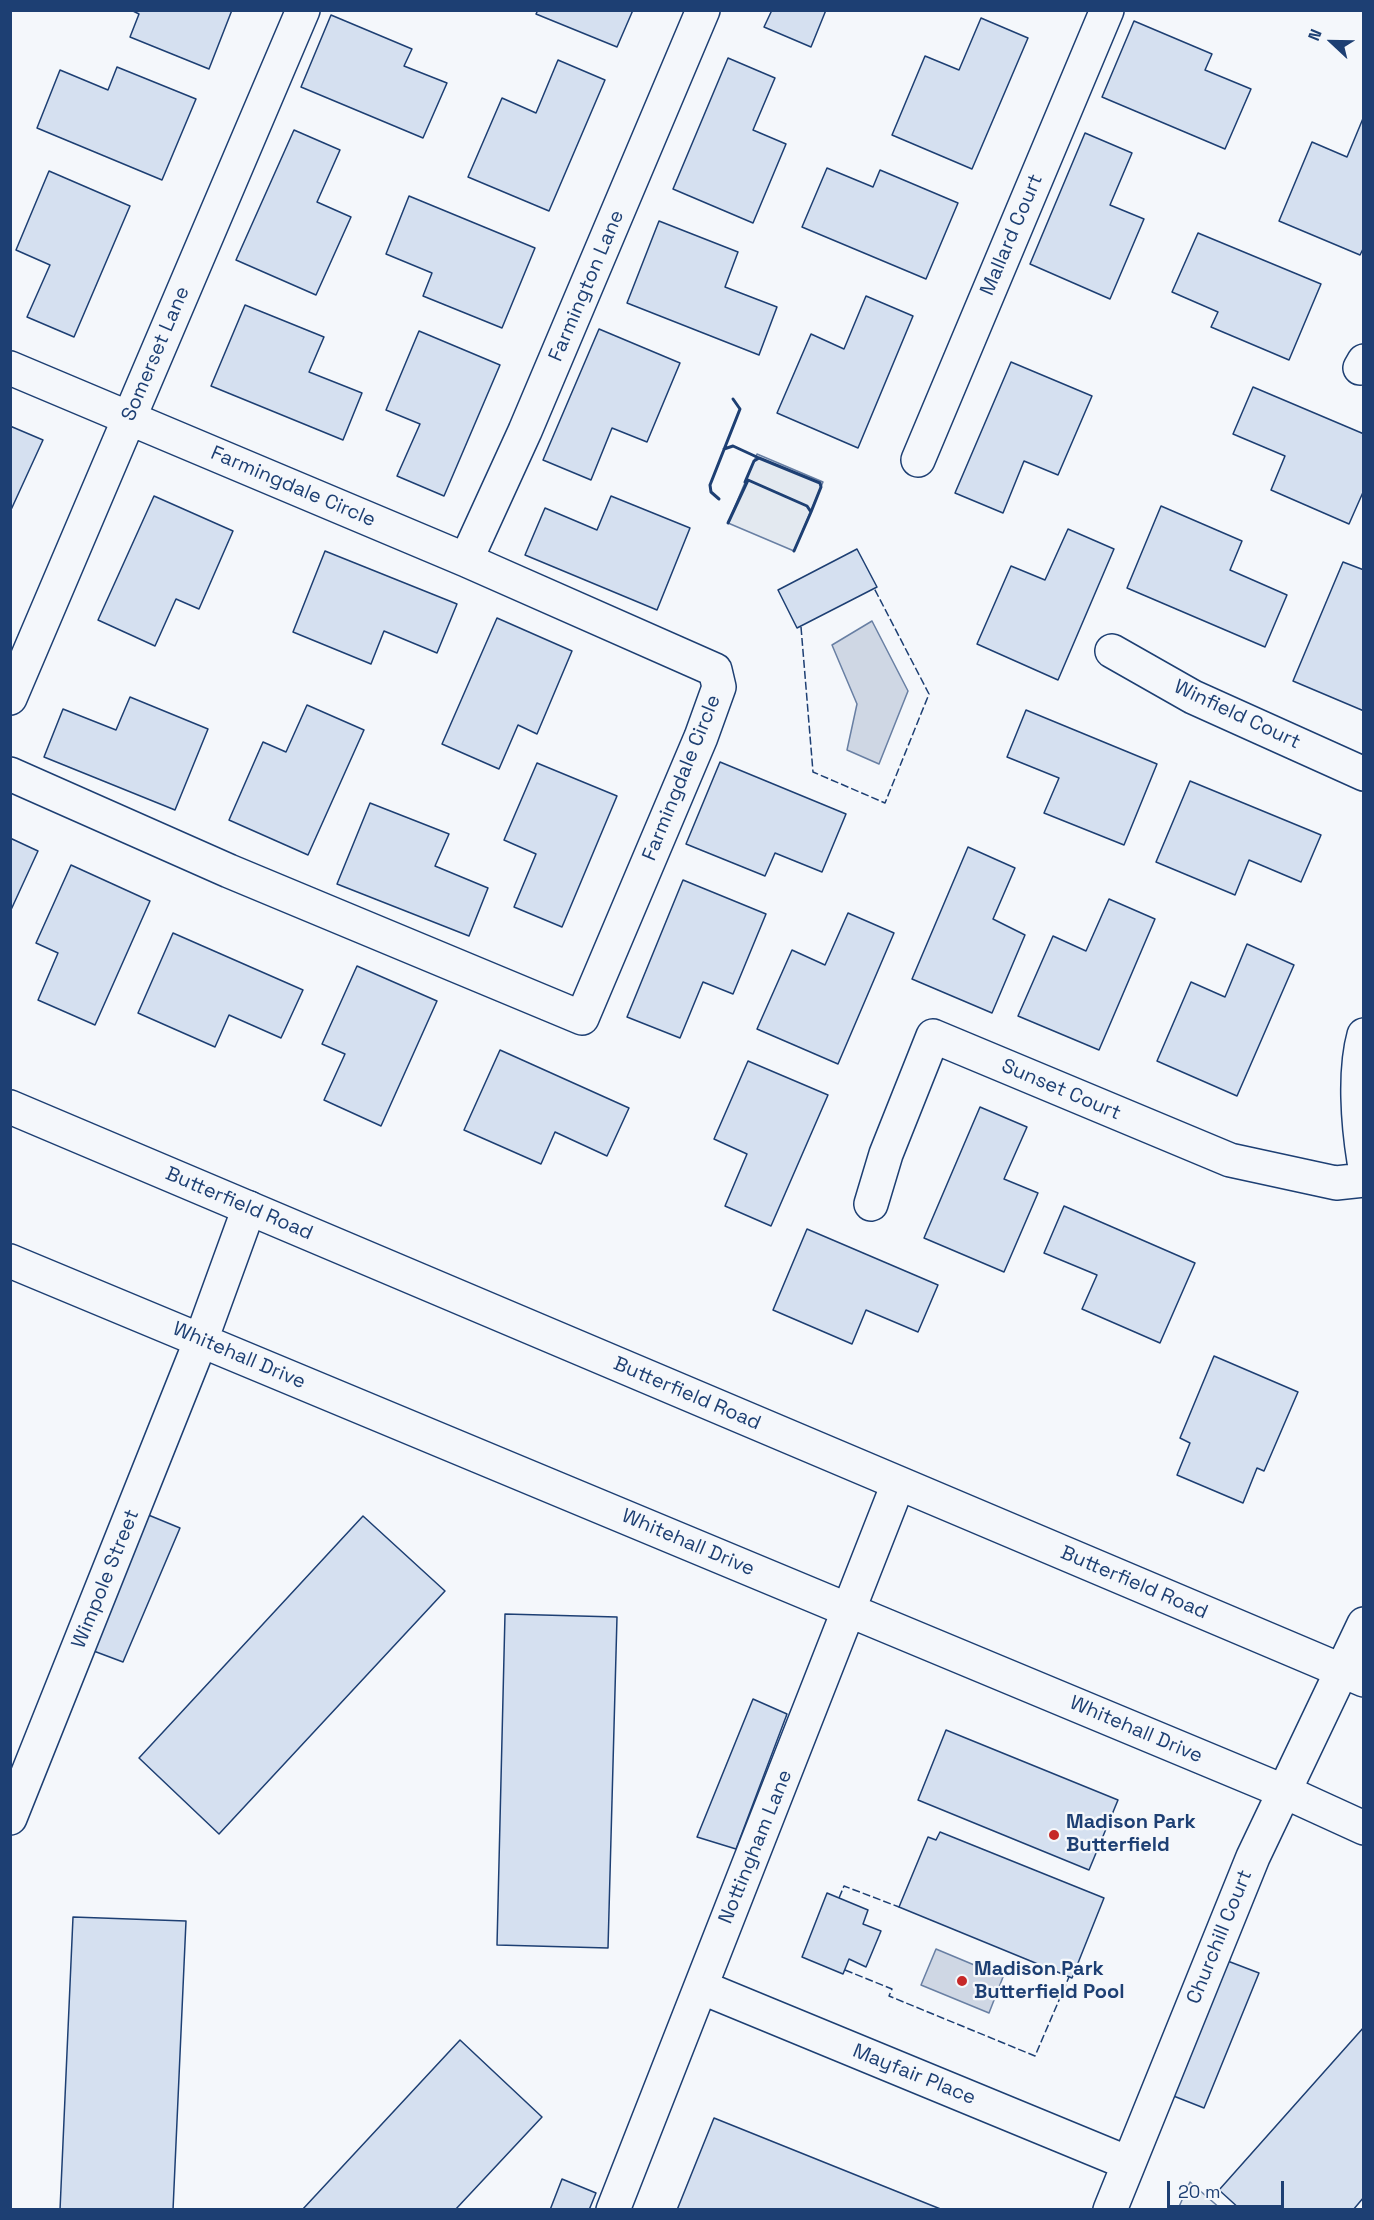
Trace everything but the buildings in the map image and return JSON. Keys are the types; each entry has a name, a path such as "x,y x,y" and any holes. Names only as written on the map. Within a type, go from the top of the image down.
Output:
{"street":[{"name":"Somerset Lane","path":"10,698 303,10"},
{"name":"Farmington Lane","path":"466,560 525,431 703,10"},
{"name":"Mallard Court","path":"918,460 1107,10"},
{"name":"Farmingdale Circle","path":"10,368 466,560 716,670 719,687 701,737 582,1018 229,871 10,774"},
{"name":"Winfield Court","path":"1112,651 1193,697 1364,774"},
{"path":"1364,1035 1359,1051 1360,1140 1364,1161"},
{"name":"Sunset Court","path":"871,1204 886,1154 933,1036 1230,1160 1336,1183 1364,1180"},
{"name":"Butterfield Road","path":"10,1107 1353,1675"},
{"name":"Wimpole Street","path":"10,1818 201,1340 249,1208"},
{"name":"Whitehall Drive","path":"10,1261 1283,1791 1364,1828"},
{"name":"Nottingham Lane","path":"613,2210 898,1484"},
{"name":"Churchill Court","path":"1110,2210 1253,1857 1283,1791 1353,1675 1364,1624"},
{"name":"Mayfair Place","path":"701,1987 1128,2163"}],"shaded area":[{"path":"757,454 823,482 794,551 728,523"},
{"path":"872,621 908,691 879,764 847,750 857,704 832,645"},
{"name":"Madison Park Butterfield Pool","path":"936,1949 1003,1977 989,2013 921,1985"},
{"path":"1190,2182 1221,2209 1178,2209"}],"fence":[{"path":"801,627 813,772 885,803 929,694 874,588"},
{"path":"839,1898 844,1886 899,1907"},
{"path":"845,1970 892,1989 889,1996 1035,2056 1069,1977"}],"wall":[{"path":"719,499 711,492 710,485 740,409 733,399"},
{"path":"724,449 733,446 759,458"},
{"path":"745,482 754,461 759,458 820,483 821,487 811,512"},
{"path":"728,523 748,480 807,506 811,512 794,551"}],"place":[{"name":"Madison Park Butterfield","path":"1054,1835"},
{"name":"Madison Park Butterfield Pool","path":"962,1981"}]}
